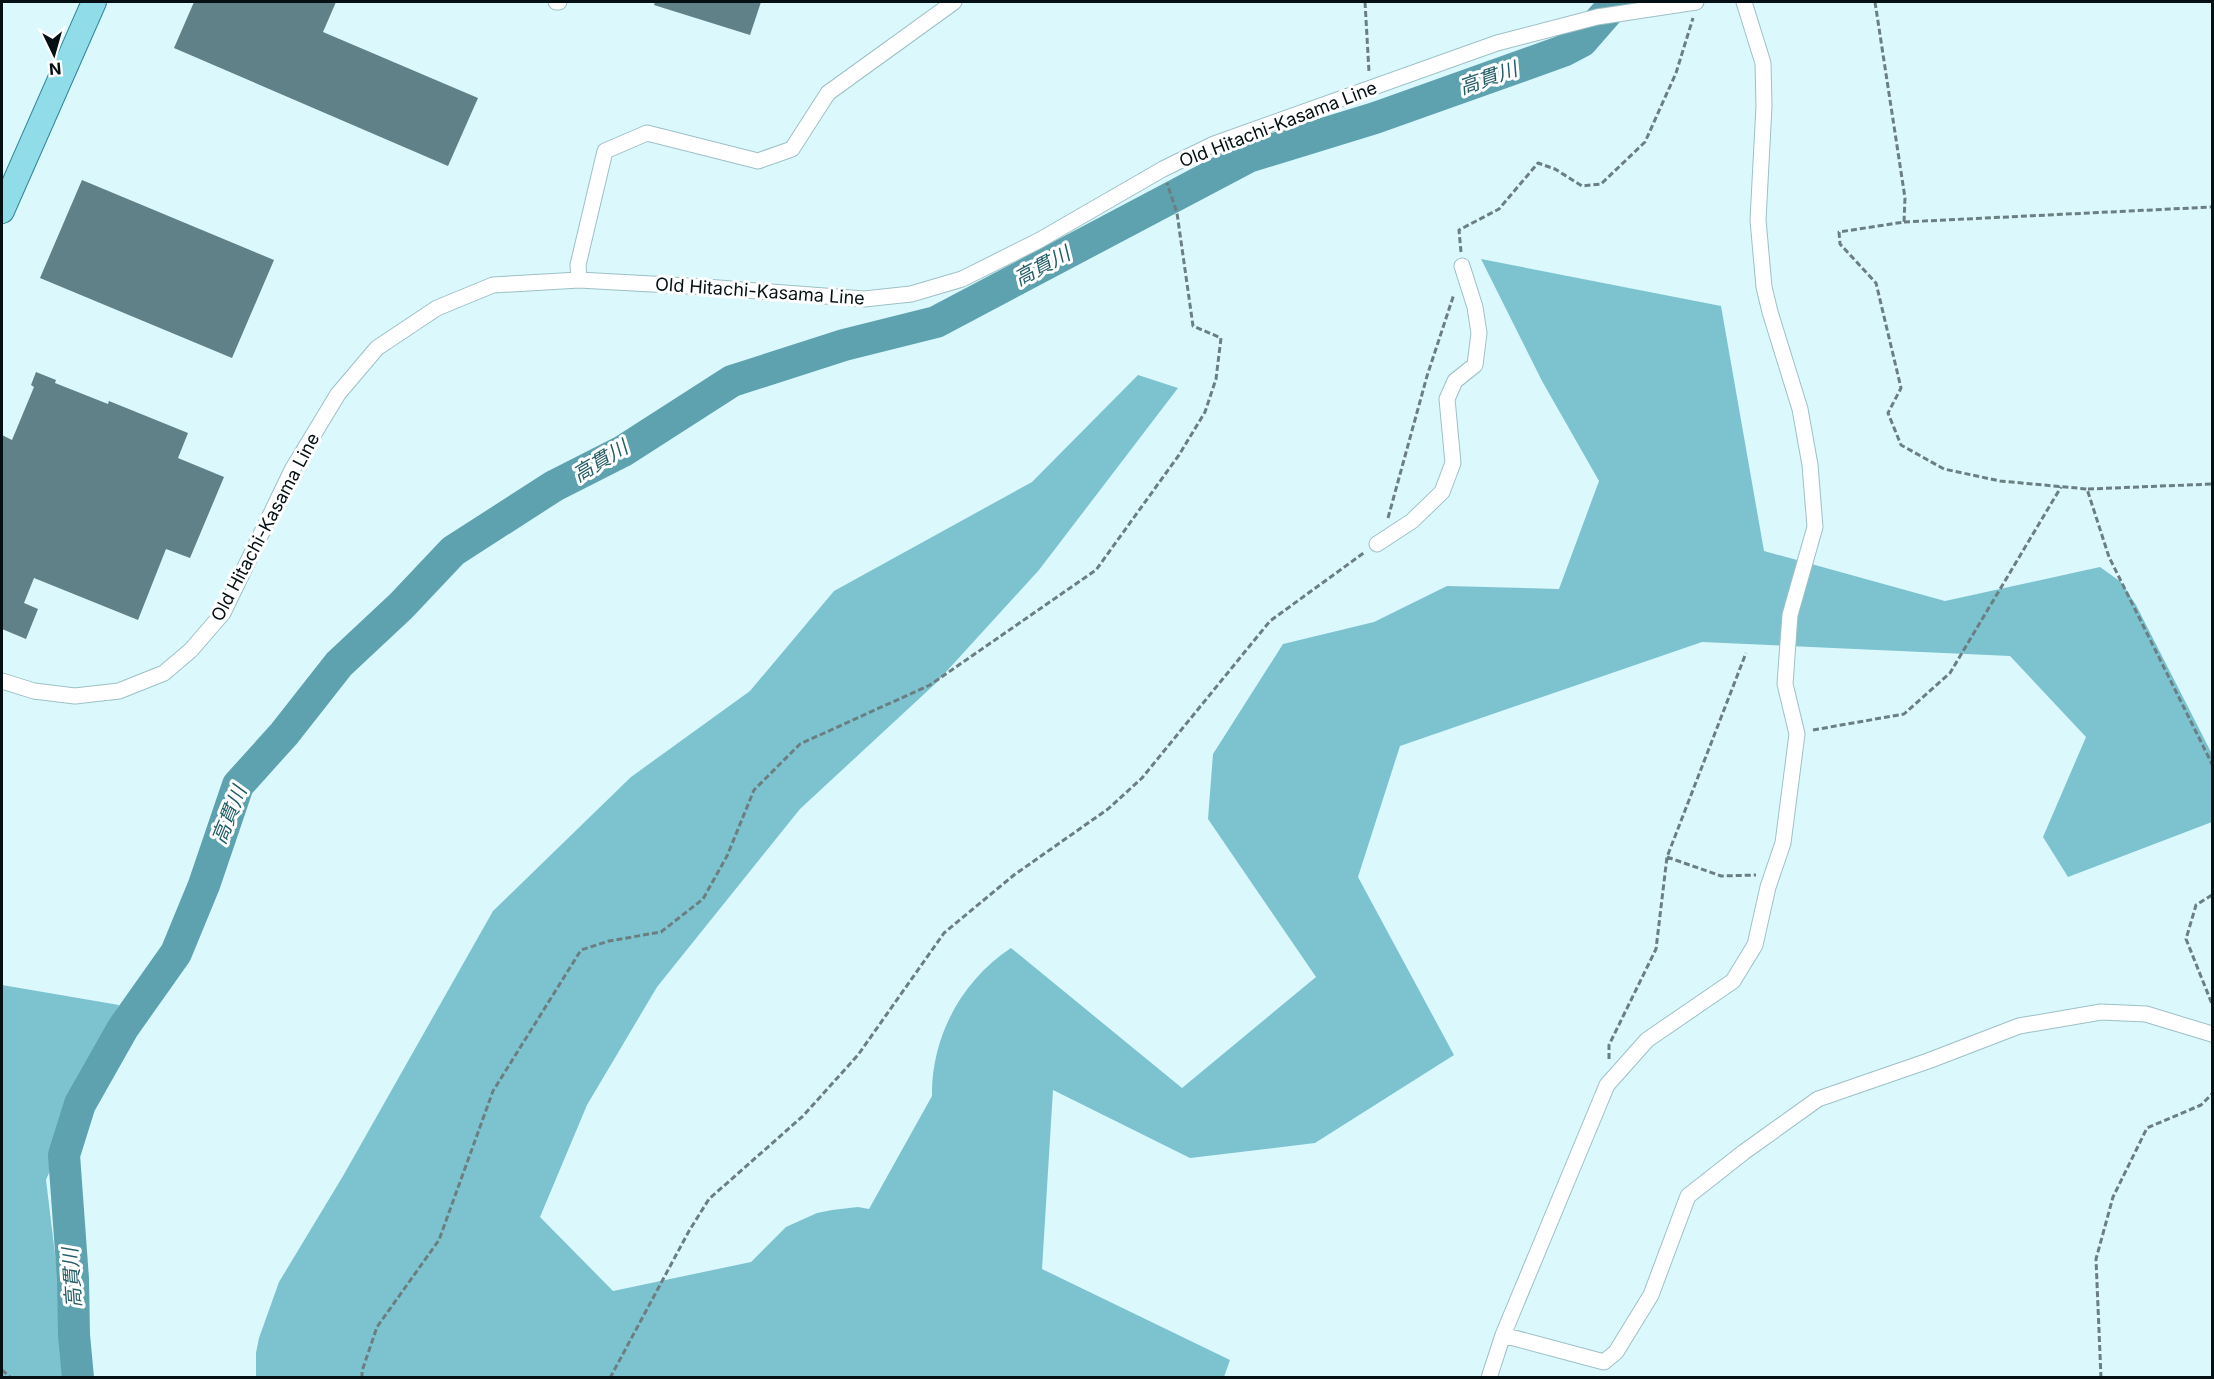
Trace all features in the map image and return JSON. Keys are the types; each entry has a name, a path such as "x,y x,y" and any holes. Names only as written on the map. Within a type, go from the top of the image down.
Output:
{"main road":[{"path":"2,211 94,2"}],"street":[{"path":"579,280 578,265 605,151 647,134 758,161 792,149 828,93 954,2"},
{"path":"1489,1377 1503,1335 1608,1085 1647,1040 1733,981 1755,945 1773,874 1784,843 1797,734 1785,684 1790,615 1815,527 1810,465 1800,409 1764,287 1758,220 1764,106 1763,63 1744,2"},
{"name":"Old Hitachi-Kasama Line","path":"2,681 34,691 75,696 119,690 164,673 191,650 223,613 298,461 338,394 377,348 437,308 493,285 579,280 864,299 911,294 962,279 1038,241 1162,169 1214,144 1497,43 1597,17 1696,7"},
{"path":"1377,544 1412,520 1442,492 1453,463 1446,399 1455,381 1475,365 1479,333 1475,307 1462,266"},
{"path":"1503,1335 1604,1362 1616,1352 1650,1295 1688,1196 1818,1099 1928,1061 2019,1026 2101,1012 2146,1014 2212,1034"}],"path":[{"path":"1365,2 1370,88"},
{"path":"1875,2 1905,198 1904,222"},
{"path":"610,1377 673,1260 709,1199 803,1116 858,1055 944,933 1014,875 1108,809 1142,778 1270,621 1377,544 1392,509 1427,376 1462,266 1459,230 1499,209 1538,163 1555,169 1582,186 1601,184 1645,142 1676,73 1696,7"},
{"path":"362,1377 377,1327 439,1240 493,1091 581,950 609,941 661,933 703,899 727,856 754,790 800,744 930,685 1096,570 1179,455 1205,412 1216,379 1221,338 1193,326 1176,209 1169,189"},
{"path":"2212,207 1904,222 1839,232 1840,244 1876,283 1901,388 1888,413 1901,445 1944,469 2000,481 2088,489 2212,484"},
{"path":"1797,734 1904,714 1950,673 2061,488"},
{"path":"2088,489 2109,557 2212,764"},
{"path":"1608,1085 1610,1045 1656,950 1667,857 1746,653"},
{"path":"1667,857 1721,876 1773,874"},
{"path":"2212,895 2196,905 2186,939 2212,1004"},
{"path":"2102,1377 2096,1259 2112,1197 2147,1128 2201,1105 2212,1094"},
{"path":"2,1370 11,1377"}],"shaded area":[{"path":"1481,259 1721,306 1764,551 1945,601 2100,567 2121,582 2136,605 2212,754 2212,822 2068,877 2043,837 2086,737 2010,656 1702,642 1400,746 1358,877 1454,1055 1315,1143 1190,1158 1053,1090 1042,1269 1230,1360 1224,1377 256,1378 256,1353 259,1338 279,1282 343,1176 493,911 631,777 750,691 834,591 1032,482 1138,375 1178,388 1039,570 935,684 800,809 657,987 587,1105 540,1217 613,1291 751,1262 786,1227 817,1213 858,1207 869,1209 932,1096 937,1052 953,1012 964,993 978,976 1011,948 1182,1088 1316,977 1208,819 1213,754 1283,644 1374,622 1447,586 1559,589 1599,481 1542,381"},
{"path":"2,985 119,1005 46,1180 70,1377 2,1377"}],"building":[{"path":"194,2 336,2 323,32 478,98 448,166 174,48"},
{"path":"655,2 761,2 750,35 654,5"},
{"path":"82,180 274,260 232,358 40,278"},
{"path":"36,372 56,380 55,383 108,404 109,401 188,433 178,458 224,477 190,558 166,549 138,620 34,578 24,603 38,609 26,639 2,629 2,435 12,440 34,387 31,385"}],"waterway":[{"name":"高貫川","path":"78,1378 64,1155 80,1104 123,1028 176,953 204,885 238,785 284,734 339,664 401,606 453,551 554,486 623,451 732,381 844,345 936,322 1248,157 1375,118 1563,51 1582,41 1616,2"}]}
